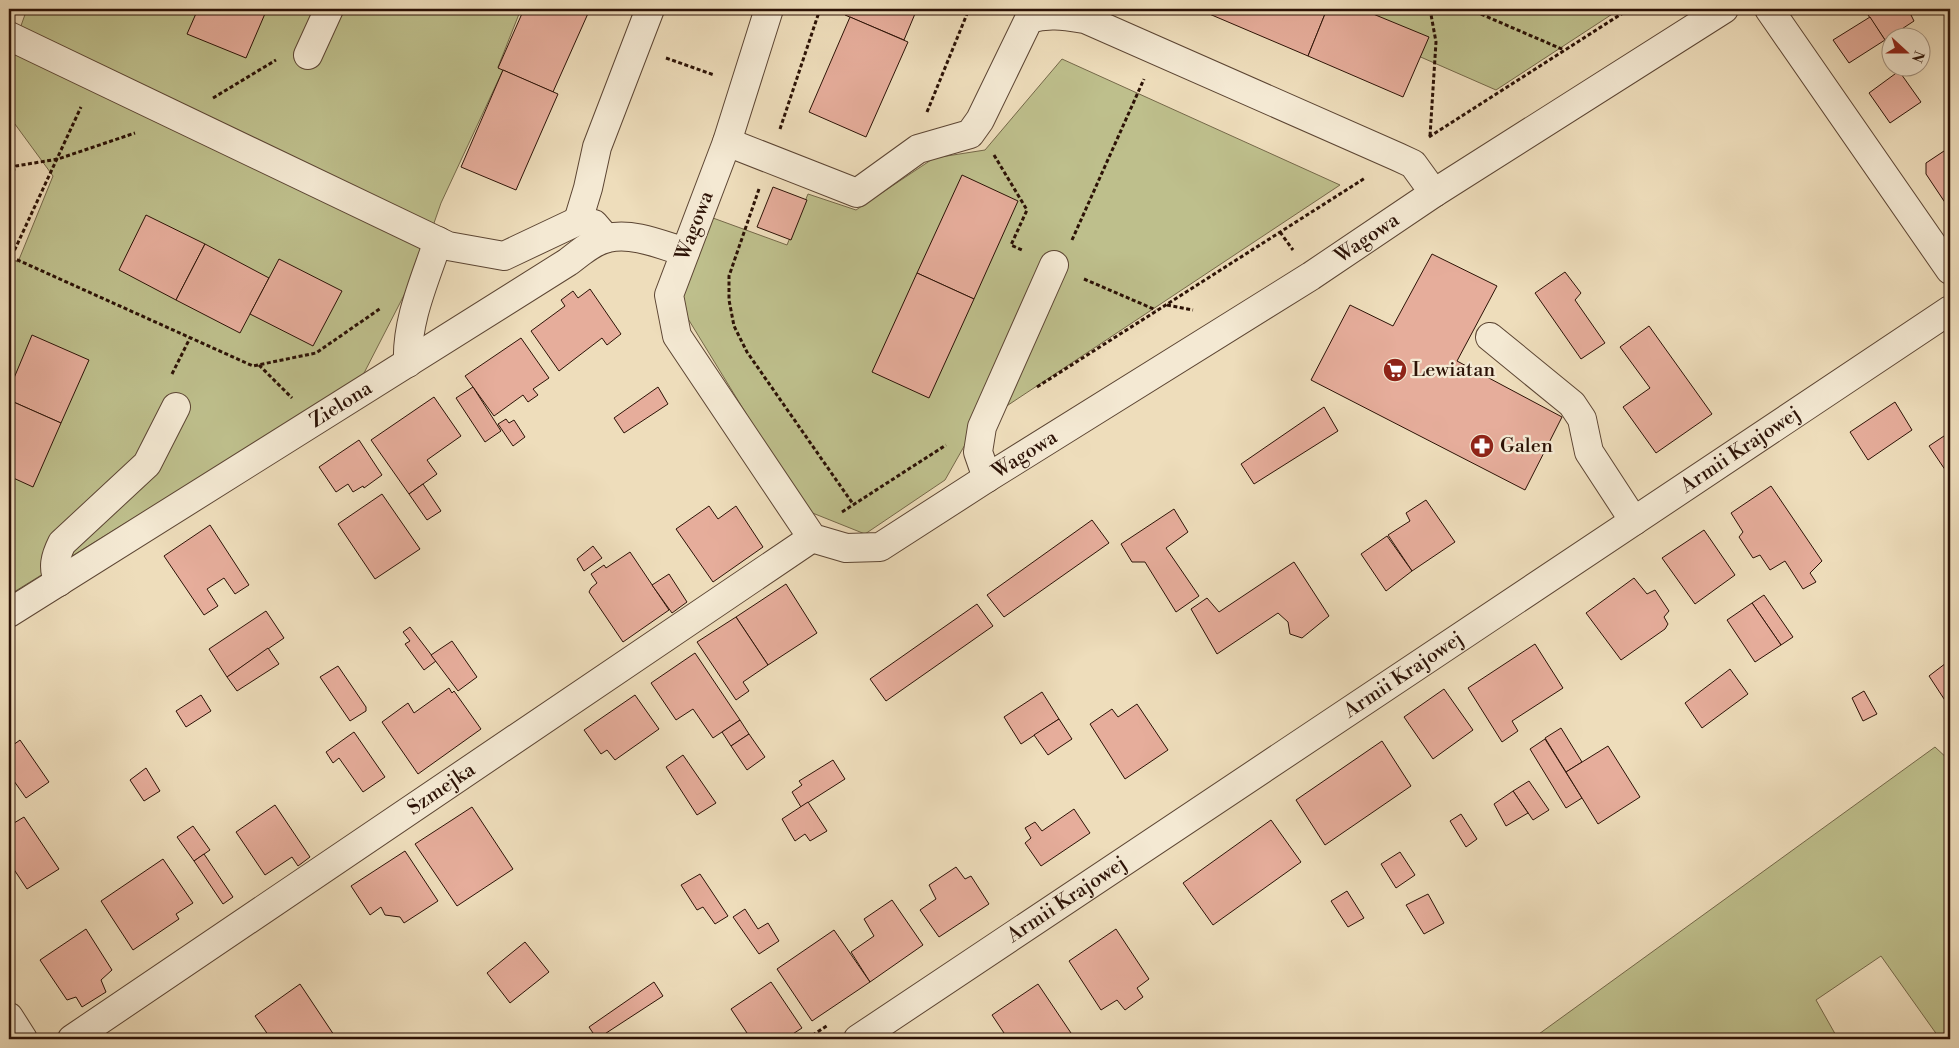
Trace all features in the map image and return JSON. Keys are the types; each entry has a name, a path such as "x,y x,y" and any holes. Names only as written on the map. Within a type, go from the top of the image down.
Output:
{"street":[{"path":"308,55 329,9"},
{"path":"578,221 598,147 650,9"},
{"name":"Wagowa","path":"768,9 727,142 669,295 677,336 810,536 846,548 880,547 1311,276 1434,193 1724,9"},
{"path":"1769,9 1950,270"},
{"path":"727,142 857,193 918,149 970,134 980,120 1029,19 1041,15 1060,15 1085,19 1413,164 1434,193"},
{"path":"9,36 448,246 504,256 578,221 594,224 613,237 634,238 685,252"},
{"name":"Zielona","path":"9,614 568,262 587,248 613,237"},
{"path":"408,363 407,349 415,309 438,241"},
{"path":"987,478 978,452 982,427 1057,267"},
{"name":"Armii Krajowej","path":"858,1039 1950,310"},
{"path":"1490,337 1572,404 1582,419 1590,452 1634,521"},
{"path":"59,582 56,576 54,559 62,543 147,464 176,407"},
{"name":"Szmejka","path":"72,1039 810,536"},
{"path":"9,1017 23,1039"}],"path":[{"path":"820,9 729,276 729,300 734,326 752,360 853,504"},
{"path":"918,149 921,128 969,9"},
{"path":"1430,9 1436,42 1430,136"},
{"path":"1469,9 1564,50"},
{"path":"1035,388 1629,9"},
{"path":"635,47 745,85"},
{"path":"9,178 16,166 58,159 179,118 292,50 308,55"},
{"path":"1057,267 1157,51"},
{"path":"9,262 58,159 94,77"},
{"path":"980,120 990,149 1027,210 1011,245 1157,310"},
{"path":"11,257 253,366 316,353 426,277"},
{"path":"171,377 190,338"},
{"path":"258,365 286,392"},
{"path":"810,536 853,504 986,419"}],"green space":[{"path":"27,9 521,9 498,67 503,70 441,203 419,266 362,377 9,595 9,258 18,262 53,176 9,116 9,59"},
{"path":"1311,9 1620,9 1496,90"},
{"path":"1062,59 1340,185 975,427 945,480 865,534 805,510 679,304 713,218 787,245 808,194 856,210 934,158 985,150"},
{"path":"1935,747 1950,761 1950,1039 1940,1039 1881,956 1816,1000 1838,1039 1532,1039"}],"building":[{"path":"198,9 267,9 246,58 187,34"},
{"path":"524,9 590,9 553,92 498,68"},
{"path":"848,9 917,9 904,40 845,15"},
{"path":"1209,9 1327,9 1308,56 1207,13"},
{"path":"1327,9 1361,9 1429,37 1403,97 1308,56"},
{"path":"1869,9 1920,9 1911,15 1914,21 1903,28 1882,28 1882,36 1865,11"},
{"path":"850,17 908,42 866,137 809,112"},
{"path":"1870,17 1882,35 1882,42 1849,63 1833,40"},
{"path":"503,70 558,94 516,190 461,167"},
{"path":"1889,78 1904,78 1921,102 1890,123 1869,93"},
{"path":"1947,149 1950,154 1950,210 1926,174 1926,163"},
{"path":"962,175 1018,201 974,299 917,273"},
{"path":"773,187 807,200 791,240 757,227"},
{"path":"146,215 205,244 176,300 119,270"},
{"path":"205,244 269,278 240,333 176,300"},
{"name":"Lewiatan","path":"1432,254 1497,286 1457,361 1562,417 1525,490 1311,380 1350,305 1393,326"},
{"path":"279,259 342,291 313,346 250,314"},
{"path":"1565,272 1581,293 1575,300 1605,343 1581,359 1535,293"},
{"path":"917,273 974,299 929,398 872,372"},
{"path":"590,289 621,334 607,345 602,338 559,371 531,331 565,306 561,300 573,291 578,298"},
{"path":"1649,326 1712,414 1656,453 1623,407 1650,388 1620,347"},
{"path":"32,335 89,360 61,423 9,400 9,390"},
{"path":"521,338 549,378 533,389 538,395 528,402 523,395 494,416 465,376"},
{"path":"473,387 501,431 485,442 456,398"},
{"path":"658,387 668,404 624,433 614,418"},
{"path":"434,397 461,436 427,460 437,474 409,494 371,440"},
{"path":"9,400 61,423 33,487 9,476"},
{"path":"1895,402 1912,430 1868,460 1850,432"},
{"path":"1324,407 1338,431 1254,484 1241,464"},
{"path":"506,419 509,423 514,420 525,437 513,446 498,424"},
{"path":"1950,432 1950,477 1929,446"},
{"path":"359,440 382,475 364,488 363,486 353,492 348,484 336,492 319,467"},
{"path":"423,484 441,511 427,520 409,494"},
{"path":"1771,486 1822,561 1810,573 1816,582 1803,589 1785,561 1770,570 1760,555 1753,558 1739,537 1743,532 1731,513"},
{"path":"382,494 420,549 375,579 338,524"},
{"path":"1426,500 1455,542 1412,571 1388,535 1410,521 1406,513"},
{"path":"709,506 718,519 736,506 763,547 713,582 676,529"},
{"path":"1174,509 1188,532 1166,548 1199,596 1176,612 1145,562 1132,562 1121,544"},
{"path":"1092,520 1109,543 1004,617 987,595"},
{"path":"210,525 249,585 235,594 224,578 207,589 218,606 204,615 164,556"},
{"path":"1704,530 1735,575 1695,604 1662,558"},
{"path":"1387,536 1412,571 1386,591 1361,554"},
{"path":"593,546 602,558 584,571 577,559"},
{"path":"630,552 669,610 623,642 589,592 597,583 591,574 604,565 606,568"},
{"path":"1294,562 1329,616 1302,638 1290,634 1288,622 1278,613 1217,654 1191,609 1207,598 1219,612"},
{"path":"669,574 687,602 672,613 652,585"},
{"path":"1634,578 1647,594 1655,590 1669,611 1664,617 1668,624 1665,629 1621,660 1586,613"},
{"path":"786,584 817,633 768,665 736,617"},
{"path":"1764,595 1793,637 1781,645 1752,603"},
{"path":"1752,603 1781,645 1755,662 1727,620"},
{"path":"977,604 993,626 886,701 870,679"},
{"path":"266,611 284,638 227,677 209,649"},
{"path":"736,617 768,665 743,682 749,691 736,700 697,642"},
{"path":"410,627 436,661 424,670 405,644 410,641 403,632"},
{"path":"452,641 477,677 458,691 431,655"},
{"path":"1535,644 1563,688 1512,721 1518,731 1502,742 1468,688"},
{"path":"268,648 279,664 237,691 227,677"},
{"path":"695,653 740,720 713,738 693,709 676,720 651,683"},
{"path":"1950,660 1950,708 1929,676"},
{"path":"338,666 366,707 366,711 350,721 320,677"},
{"path":"1730,669 1748,694 1702,728 1685,703"},
{"path":"449,688 452,693 454,691 481,729 418,774 382,722 408,703 414,713"},
{"path":"1444,689 1473,730 1433,759 1404,717"},
{"path":"1864,691 1877,714 1863,721 1852,698"},
{"path":"1042,692 1059,719 1021,744 1004,717"},
{"path":"201,695 211,711 186,727 176,711"},
{"path":"635,695 659,729 615,760 607,750 601,754 584,730"},
{"path":"1137,704 1168,750 1125,779 1090,724 1112,709 1118,717"},
{"path":"1059,719 1072,739 1048,755 1034,735"},
{"path":"740,720 749,734 731,746 722,732"},
{"path":"1561,728 1582,762 1566,772 1545,738"},
{"path":"354,732 385,777 363,792 339,758 333,763 326,752"},
{"path":"749,734 765,757 747,770 731,746"},
{"path":"1545,739 1582,798 1566,808 1530,749"},
{"path":"20,740 49,782 26,798 9,774 9,748"},
{"path":"1382,741 1411,786 1325,845 1296,800"},
{"path":"1608,746 1640,797 1598,824 1566,772"},
{"path":"683,755 716,803 697,815 666,767"},
{"path":"833,760 845,779 801,807 792,792 802,785 799,781"},
{"path":"146,768 160,791 144,801 130,780"},
{"path":"1529,781 1549,810 1533,820 1513,791"},
{"path":"1513,791 1528,813 1506,826 1494,804"},
{"path":"808,802 827,831 810,841 805,834 795,841 782,819"},
{"path":"275,805 310,857 298,866 292,857 265,875 236,832"},
{"path":"472,807 513,869 457,906 415,844"},
{"path":"1074,809 1090,833 1041,866 1025,843 1031,838 1025,828 1035,822 1042,831"},
{"path":"1461,814 1477,839 1466,847 1450,821"},
{"path":"24,817 59,869 27,889 9,862 9,826"},
{"path":"1271,820 1301,862 1213,925 1183,883"},
{"path":"193,826 210,850 194,861 177,837"},
{"path":"405,851 438,901 404,923 400,917 385,915 381,907 370,915 351,886"},
{"path":"1400,852 1415,875 1396,888 1381,864"},
{"path":"204,854 233,897 223,904 194,861"},
{"path":"163,859 193,903 176,914 179,919 133,950 101,901"},
{"path":"956,867 965,879 971,876 989,904 939,937 920,910 936,899 929,885"},
{"path":"700,874 728,916 715,924 703,907 697,910 681,885"},
{"path":"1347,891 1364,918 1348,927 1331,901"},
{"path":"1428,894 1444,923 1424,934 1406,905"},
{"path":"892,900 923,945 870,982 851,952 874,936 864,919"},
{"path":"745,909 758,929 768,923 779,941 759,954 733,917"},
{"path":"86,929 112,970 101,980 106,992 82,1007 76,997 67,1000 40,960"},
{"path":"1116,929 1149,979 1137,988 1143,997 1125,1010 1117,1000 1101,1010 1069,961"},
{"path":"834,930 870,982 812,1021 777,969"},
{"path":"525,942 549,972 510,1003 487,973"},
{"path":"654,982 663,996 597,1039 589,1027"},
{"path":"771,982 802,1028 785,1039 751,1039 731,1009"},
{"path":"300,984 334,1035 328,1039 271,1039 255,1016"},
{"path":"1038,984 1071,1033 1063,1039 1008,1039 992,1015"}],"place":[{"name":"Lewiatan","path":"1395,370"},
{"name":"Galen","path":"1482,446"}]}
